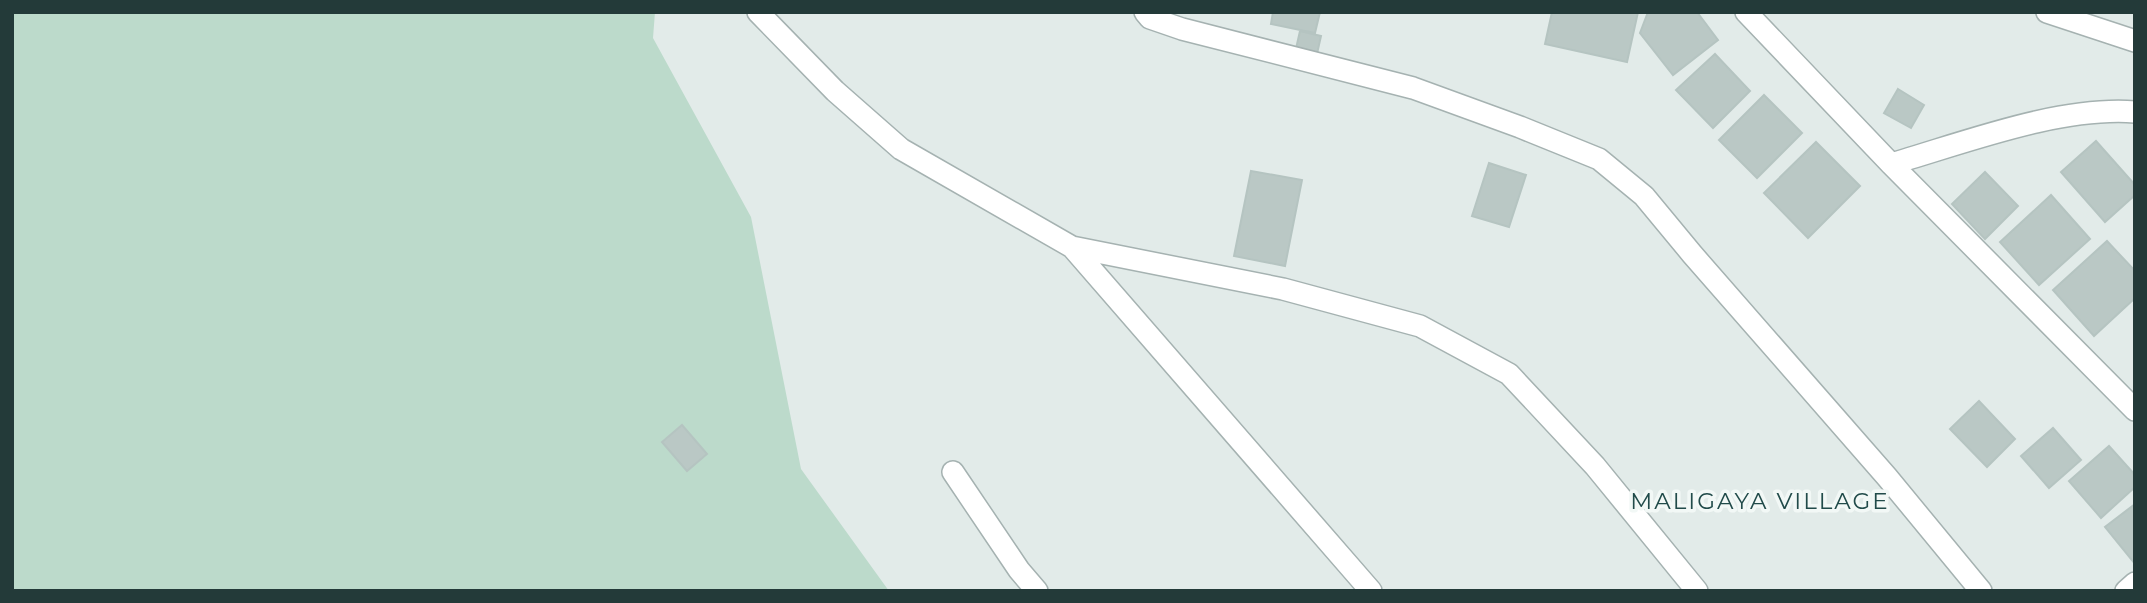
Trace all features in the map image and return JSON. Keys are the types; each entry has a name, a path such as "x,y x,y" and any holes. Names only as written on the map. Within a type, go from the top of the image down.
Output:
{"street":[{"path":"758,12 835,91 901,149 1072,247 1283,289 1420,326 1509,374 1595,466 1697,591"},
{"path":"1145,12 1150,19 1182,29 1413,88 1599,159 1644,196 1887,477 1981,591"},
{"path":"1746,12 1891,164 2135,410"},
{"path":"2047,12 2135,41"},
{"path":"1891,164 2054,117 2116,111 2135,112"},
{"path":"1072,247 1371,591"},
{"path":"953,472 1019,570 1038,591"},
{"path":"2126,591 2135,583"}],"green space":[{"path":"12,12 655,12 653,38 751,217 801,469 889,591 12,591"}],"building":[{"path":"1273,12 1320,12 1315,33 1271,24"},
{"path":"1552,12 1638,12 1627,62 1545,44"},
{"path":"1648,12 1697,12 1718,40 1673,75 1640,33"},
{"path":"1300,31 1321,36 1314,67 1293,62"},
{"path":"1715,54 1750,91 1713,128 1676,90"},
{"path":"1898,89 1924,105 1911,128 1884,113"},
{"path":"1764,95 1802,133 1757,178 1719,140"},
{"path":"2096,141 2135,185 2135,195 2105,222 2061,172"},
{"path":"1816,142 1860,186 1808,238 1764,193"},
{"path":"1489,163 1526,175 1509,227 1472,216"},
{"path":"1251,171 1302,180 1285,266 1234,256"},
{"path":"1985,172 2018,206 1985,239 1952,204"},
{"path":"2051,195 2090,239 2039,285 2000,242"},
{"path":"2107,241 2135,271 2135,298 2094,336 2053,290"},
{"path":"1979,401 2015,439 1987,467 1950,429"},
{"path":"682,425 707,454 687,471 662,442"},
{"path":"2053,428 2081,460 2049,488 2021,456"},
{"path":"2109,446 2135,475 2135,487 2101,518 2069,481"},
{"path":"2135,504 2135,564 2105,527"}],"district":[{"name":"MALIGAYA VILLAGE","path":"1760,501"}]}
